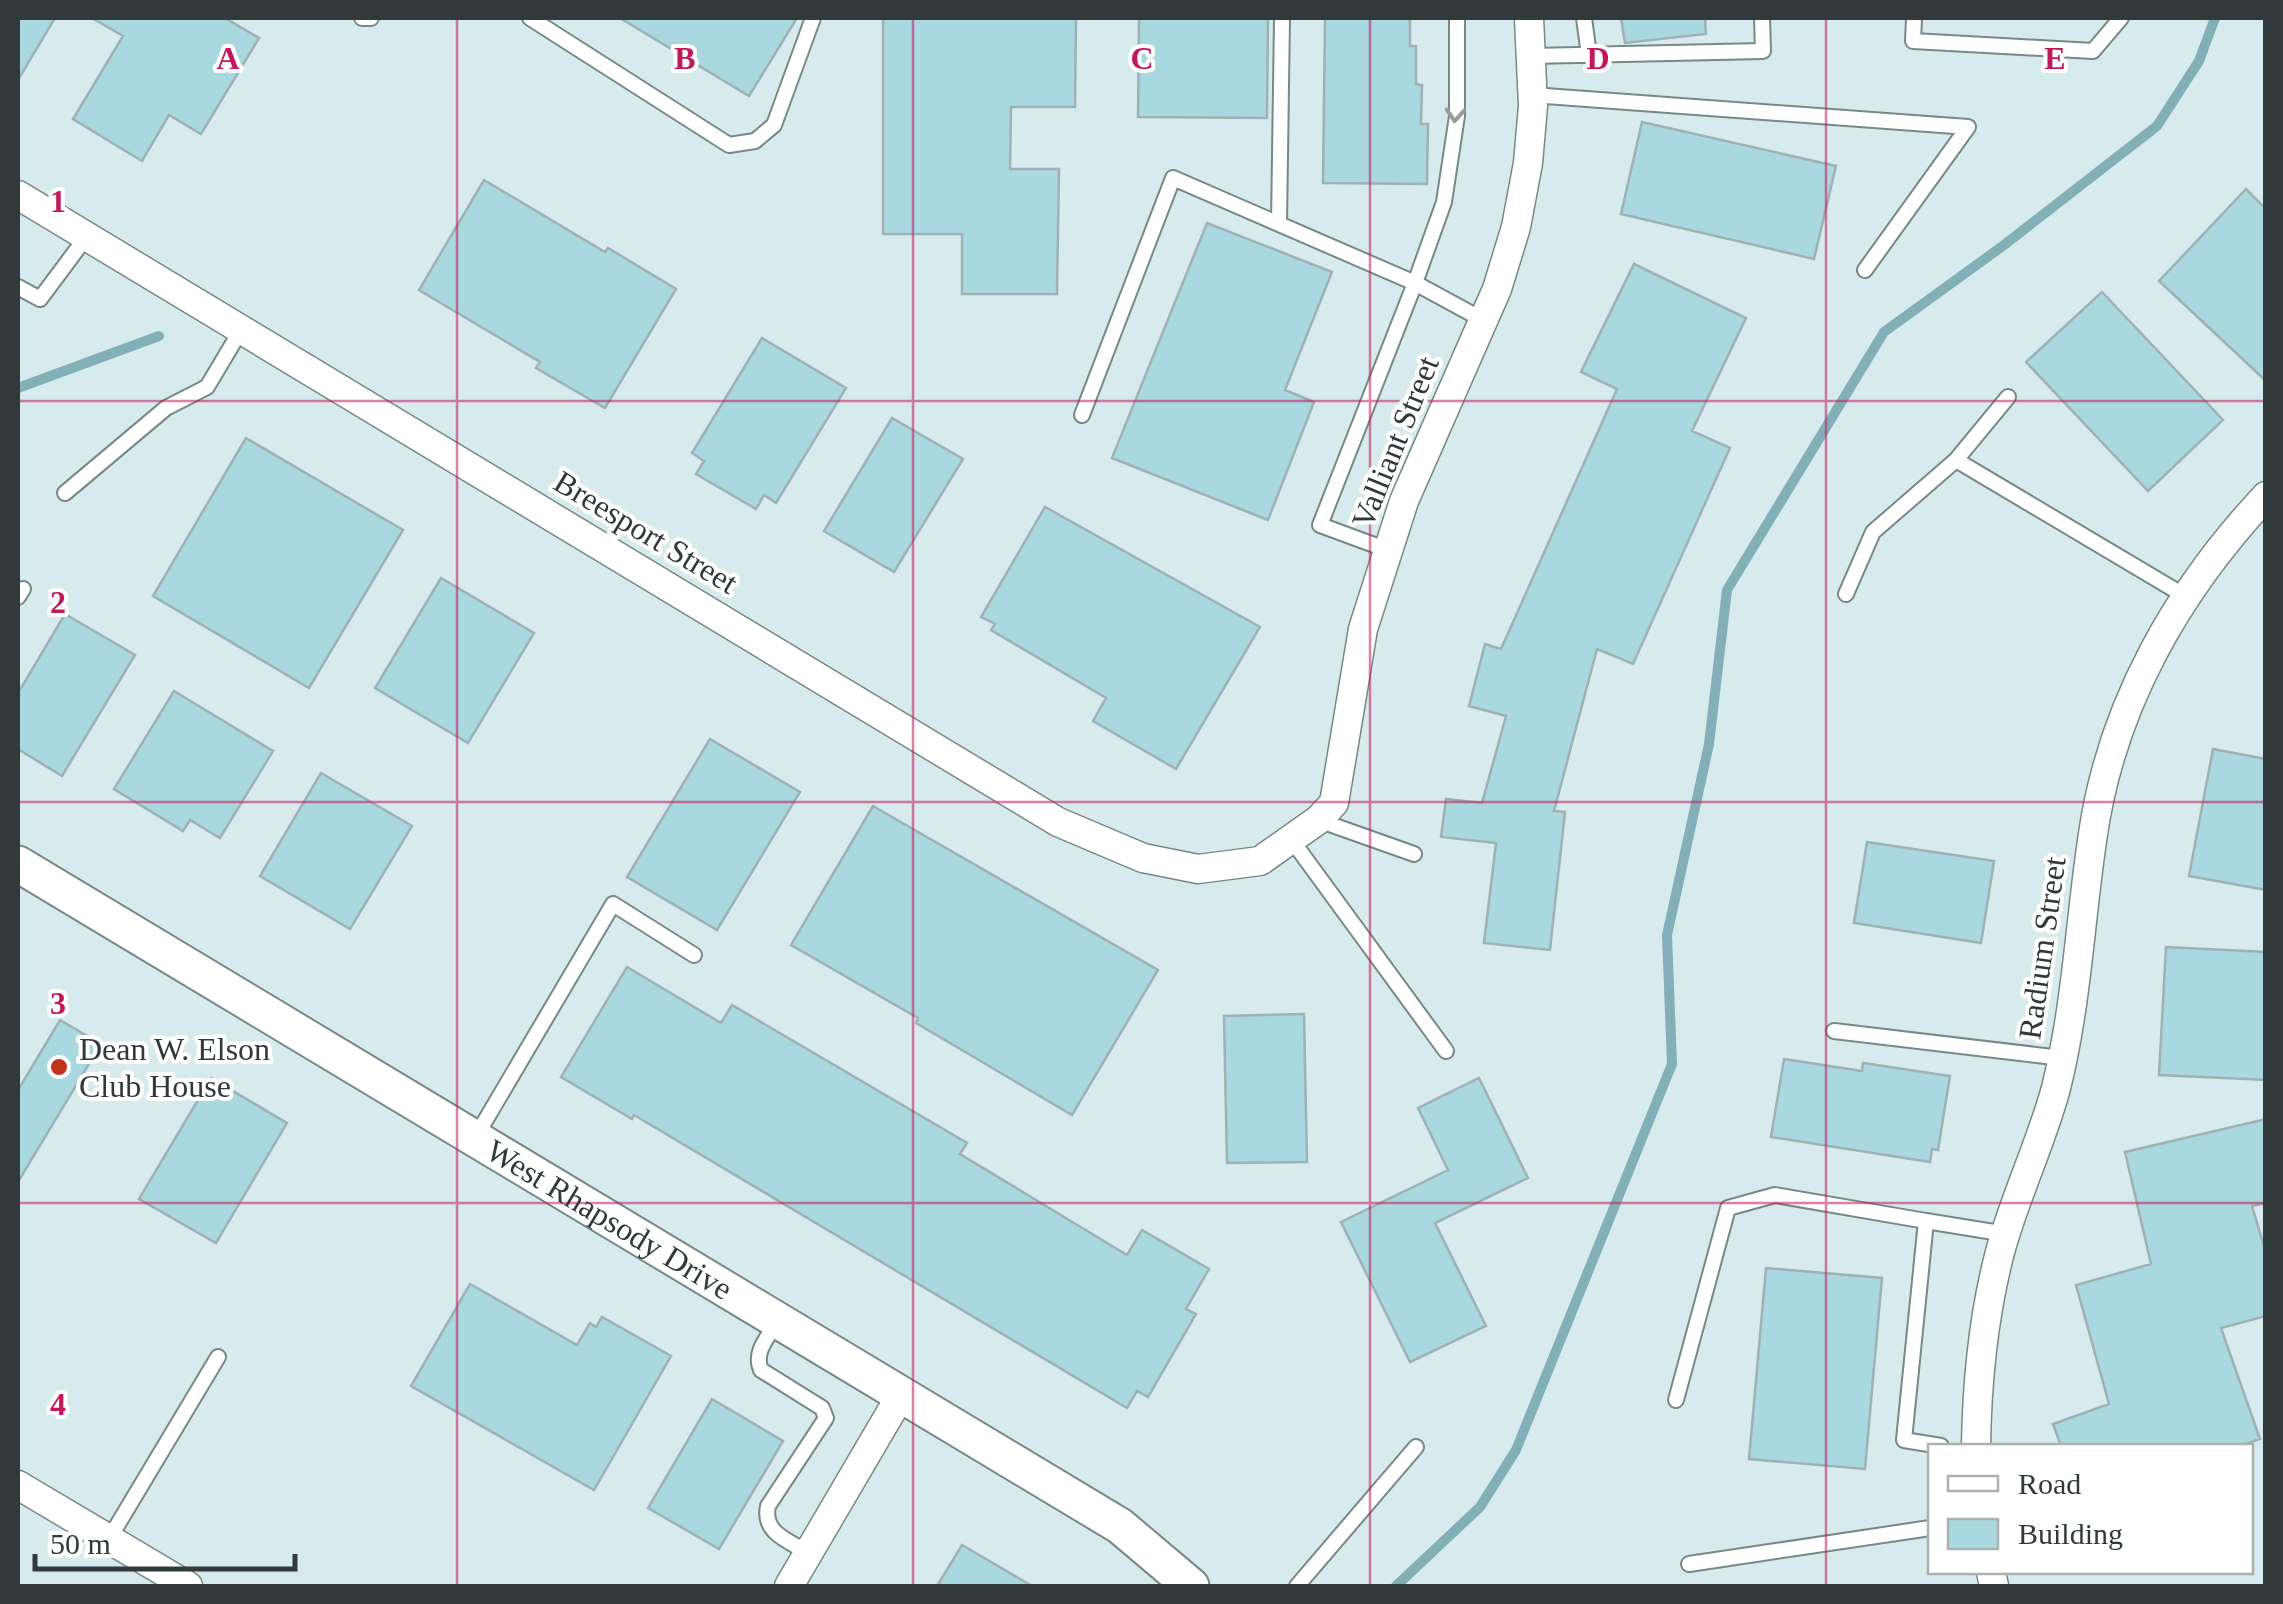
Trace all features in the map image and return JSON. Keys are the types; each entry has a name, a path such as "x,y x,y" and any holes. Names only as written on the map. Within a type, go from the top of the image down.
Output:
{"street":[{"name":"Valliant Street","path":"1260,861 1318,820 1334,803 1363,630 1388,550 1404,502 1497,289 1516,227 1528,163 1532,95 1529,18"},
{"name":"Breesport Street","path":"18,194 1058,822 1143,858 1198,869 1260,861"},
{"name":"Radium Street","path":"1976,1444 1977,1384 1985,1316 2006,1234 2055,1090 2074,1003 2093,832 2107,767 2128,705 2156,645 2228,536 2266,496"},
{"name":"West Rhapsody Drive","path":"18,864 1120,1526 1191,1586"},
{"path":"789,1586 901,1395"},
{"path":"18,1485 188,1586"}],"lane":[{"path":"362,18 370,18"},
{"path":"530,18 729,146 754,142 774,125 814,18"},
{"path":"1279,224 1282,18"},
{"path":"1388,550 1320,525 1444,202 1456,116 1457,18"},
{"path":"1584,18 1588,54"},
{"path":"1531,56 1763,51 1762,18"},
{"path":"1914,18 1914,42 2093,52 2121,18"},
{"path":"1532,95 1968,127 1865,270"},
{"path":"1082,415 1173,178 1415,282 1483,320"},
{"path":"18,287 40,299 86,236"},
{"path":"65,493 166,408 207,387 242,330"},
{"path":"1846,594 1874,532 1956,460 2008,397"},
{"path":"1956,460 2185,596"},
{"path":"1318,820 1414,854"},
{"path":"1291,840 1446,1051"},
{"path":"475,1139 613,904 694,955"},
{"path":"1834,1031 2062,1058"},
{"path":"1676,1400 1728,1208 1775,1196 2006,1234"},
{"path":"1926,1221 1904,1440 1929,1444"},
{"path":"778,1322 760,1349 757,1361 761,1370 822,1408 826,1418 768,1506 766,1516 772,1530 808,1553"},
{"path":"108,1539 218,1357"},
{"path":"1297,1586 1416,1447"},
{"path":"1689,1564 1928,1528"}],"building":[{"path":"18,18 55,18 18,80"},
{"path":"92,18 225,18 259,38 201,134 169,115 142,161 73,119 123,36"},
{"path":"620,18 797,18 749,96"},
{"path":"883,18 1076,18 1075,107 1011,107 1010,169 1059,169 1057,294 962,294 962,234 883,234"},
{"path":"1139,18 1268,18 1267,118 1138,117"},
{"path":"1325,18 1410,18 1410,46 1416,46 1416,84 1422,85 1421,124 1428,124 1427,184 1323,183"},
{"path":"1621,18 1705,18 1706,34 1625,43"},
{"path":"1642,122 1836,166 1814,259 1621,214"},
{"path":"484,180 676,289 605,408 536,368 540,362 419,290"},
{"path":"2246,189 2266,209 2266,381 2159,281"},
{"path":"1207,223 1332,272 1285,390 1314,402 1268,520 1112,458"},
{"path":"1634,264 1746,318 1692,431 1730,448 1633,664 1597,649 1554,811 1565,812 1550,950 1484,943 1496,843 1441,837 1446,799 1482,803 1506,716 1469,706 1485,644 1501,649 1617,389 1581,372"},
{"path":"2102,292 2223,420 2148,491 2026,362"},
{"path":"762,338 846,388 776,503 764,495 756,509 696,474 704,461 692,453"},
{"path":"892,418 963,459 894,572 824,531"},
{"path":"246,438 403,530 309,688 153,596"},
{"path":"1045,507 1260,627 1176,769 1093,721 1106,698 991,630 995,624 981,617"},
{"path":"441,578 534,633 468,743 375,688"},
{"path":"65,614 135,655 62,776 18,749 18,693"},
{"path":"174,691 273,751 220,838 190,820 183,831 114,789"},
{"path":"710,739 800,792 717,930 627,877"},
{"path":"2213,749 2266,759 2266,890 2189,876"},
{"path":"321,773 412,826 350,929 260,876"},
{"path":"873,806 1158,970 1072,1115 916,1023 918,1018 791,945"},
{"path":"1867,842 1994,861 1981,943 1854,923"},
{"path":"2166,947 2266,952 2266,1080 2159,1075"},
{"path":"627,967 721,1023 732,1005 967,1143 960,1154 1127,1255 1142,1230 1209,1269 1186,1309 1196,1314 1148,1397 1137,1391 1127,1408 634,1115 632,1119 561,1077"},
{"path":"1304,1014 1307,1162 1227,1163 1224,1016"},
{"name":"Dean W. Elson Club House","path":"60,1020 101,1044 18,1182 18,1090"},
{"path":"1784,1059 1862,1071 1863,1063 1950,1076 1938,1150 1932,1149 1930,1162 1771,1137"},
{"path":"211,1078 287,1123 216,1243 139,1199"},
{"path":"1479,1078 1528,1178 1435,1223 1486,1326 1410,1362 1341,1222 1448,1170 1418,1108"},
{"path":"2266,1119 2266,1203 2252,1206 2266,1253 2266,1316 2221,1328 2260,1439 2246,1444 2060,1444 2053,1424 2109,1404 2076,1285 2151,1264 2125,1152"},
{"path":"1766,1268 1882,1278 1865,1469 1749,1459"},
{"path":"470,1284 577,1345 590,1323 596,1327 602,1317 671,1356 594,1490 411,1386"},
{"path":"712,1399 783,1441 719,1549 648,1508"},
{"path":"962,1545 1032,1586 937,1586"}],"waterway":[{"path":"1396,1586 1480,1507 1516,1450 1672,1064 1667,935 1709,744 1727,590 1884,332 2157,126 2199,61 2215,18"},
{"path":"18,388 159,336"}],"place":[{"name":"Dean W. Elson Club House","path":"59,1067"}]}
